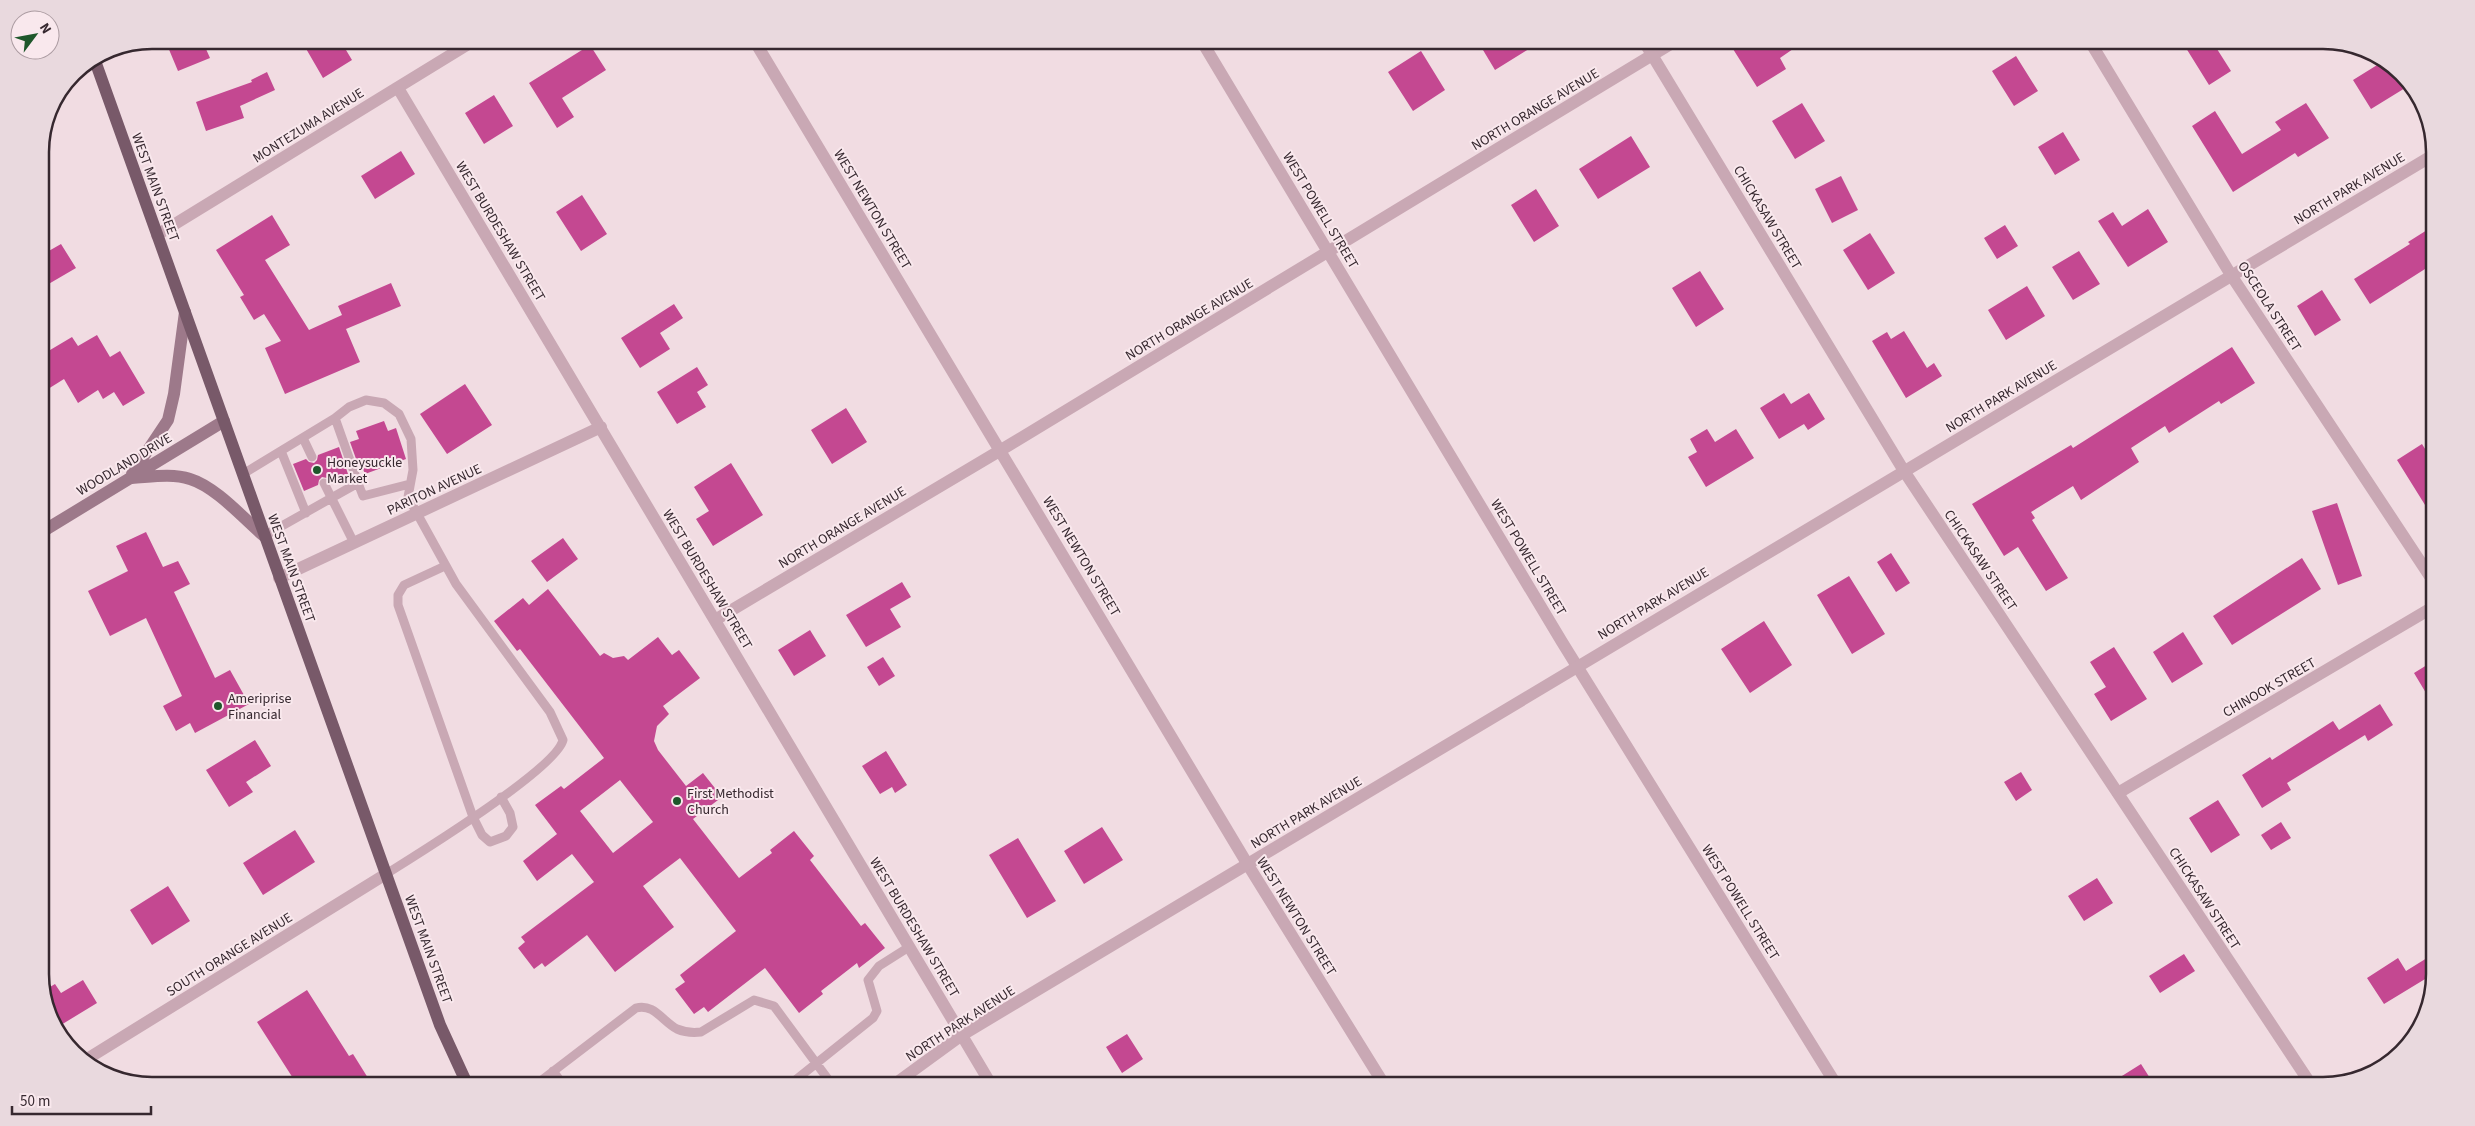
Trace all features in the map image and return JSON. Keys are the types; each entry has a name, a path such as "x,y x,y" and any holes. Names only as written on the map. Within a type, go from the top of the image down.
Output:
{"main road":[{"name":"WEST MAIN STREET","path":"96,65 440,1025 464,1077"},
{"path":"130,478 168,420 174,394 185,312"},
{"name":"WOODLAND DRIVE","path":"49,528 224,421"},
{"path":"130,478 167,476 190,478 208,487 264,536"}],"street":[{"name":"MONTEZUMA AVENUE","path":"157,235 461,49"},
{"name":"WEST NEWTON STREET","path":"759,49 1248,865 1379,1077"},
{"name":"WEST POWELL STREET","path":"1206,49 1577,666 1831,1077"},
{"name":"CHICKASAW STREET","path":"1648,49 1904,471 2306,1077"},
{"name":"NORTH ORANGE AVENUE","path":"715,620 1001,450 1662,49"},
{"name":"OSCEOLA STREET","path":"2094,49 2231,275 2426,570"},
{"name":"WEST BURDESHAW STREET","path":"398,88 601,426 987,1077"},
{"name":"NORTH PARK AVENUE","path":"904,1077 962,1035 2426,159"},
{"name":"PARITON AVENUE","path":"279,578 601,426"},
{"name":"CHINOOK STREET","path":"2118,793 2426,611"},
{"name":"SOUTH ORANGE AVENUE","path":"90,1057 386,874"}],"lane":[{"path":"242,474 335,418 349,407 366,400 384,402 399,414 411,439 413,470 408,497 445,566 483,622 550,712 563,740 558,752 509,792 473,818 386,874"},
{"path":"335,418 363,496 410,484"},
{"path":"303,438 312,456"},
{"path":"281,451 306,512"},
{"path":"324,483 330,499 354,543"},
{"path":"264,536 358,483"},
{"path":"445,566 404,584 398,595 398,605 473,818 482,835 490,842 506,836 512,827 512,819 500,797"},
{"path":"800,1077 873,1018 877,1011 868,980 872,972 909,947"},
{"path":"545,1077 636,1008 643,1006 651,1008 677,1029 701,1032 754,1000 774,1006 827,1077"},
{"path":"552,1071 557,1077"}],"building":[{"path":"169,49 206,49 210,58 178,71"},
{"path":"306,49 345,49 352,60 323,78"},
{"path":"584,49 593,49 606,70 562,98 574,117 557,128 529,83"},
{"path":"1482,49 1529,49 1495,70"},
{"path":"1733,49 1793,49 1780,58 1786,69 1757,87"},
{"path":"2187,49 2217,49 2231,71 2209,85"},
{"path":"1421,51 1445,90 1413,111 1388,72"},
{"path":"2016,56 2038,91 2014,106 1992,71"},
{"path":"2378,64 2391,74 2405,88 2371,109 2353,80"},
{"path":"267,72 275,90 240,106 244,118 206,131 196,102 252,82 251,80"},
{"path":"494,95 513,126 484,144 465,113"},
{"path":"1802,103 1825,141 1795,159 1772,121"},
{"path":"2306,103 2329,138 2298,157 2295,153 2233,192 2192,126 2215,111 2242,154 2281,130 2275,122"},
{"path":"2063,132 2080,160 2055,175 2038,147"},
{"path":"1631,136 1650,167 1598,199 1579,169"},
{"path":"401,151 415,174 375,199 361,176"},
{"path":"1841,176 1858,210 1832,223 1815,189"},
{"path":"1536,189 1559,226 1534,242 1511,205"},
{"path":"582,195 607,234 581,251 556,212"},
{"path":"2148,209 2168,242 2128,267 2098,221 2113,212 2122,226"},
{"path":"272,215 290,245 265,260 309,330 342,315 338,306 391,283 401,306 346,329 360,362 285,394 265,348 281,341 264,314 254,320 240,297 244,295 216,250"},
{"path":"2005,225 2018,246 1997,259 1984,238"},
{"path":"2426,231 2426,270 2425,269 2370,304 2354,279 2410,244 2408,242"},
{"path":"1870,233 1895,273 1868,290 1843,250"},
{"path":"61,244 76,268 49,284 49,251"},
{"path":"2079,251 2100,284 2073,300 2052,267"},
{"path":"1700,271 1724,309 1696,327 1672,288"},
{"path":"2027,286 2045,316 2006,340 1988,310"},
{"path":"2322,290 2341,320 2315,336 2297,306"},
{"path":"674,304 683,318 660,333 670,349 640,368 621,338"},
{"path":"1904,331 1927,368 1934,363 1942,376 1906,398 1872,341 1887,332 1891,339"},
{"path":"97,335 110,357 120,351 145,393 123,406 114,392 103,399 98,390 78,403 64,379 49,388 49,351 72,337 78,346"},
{"path":"2232,347 2255,383 2221,404 2219,401 2169,433 2165,426 2131,448 2139,462 2081,500 2073,486 2031,512 2035,518 2032,520 2068,578 2046,591 2018,547 2004,556 1972,504 2071,445 2073,448"},
{"path":"697,367 708,385 697,392 706,407 677,424 657,392"},
{"path":"465,384 492,425 447,454 420,414"},
{"path":"1784,393 1791,404 1809,393 1825,419 1808,430 1804,424 1779,439 1760,408"},
{"path":"846,408 867,442 832,464 811,430"},
{"path":"384,421 388,431 396,428 406,459 365,474 363,469 360,470 350,442 359,439 356,431"},
{"path":"1707,429 1715,442 1736,429 1754,458 1706,487 1688,457 1697,452 1690,439"},
{"path":"2422,444 2426,450 2426,507 2397,460"},
{"name":"Honeysuckle Market","path":"339,447 348,474 330,481 322,477 318,485 304,491 293,464 306,459 314,463 318,455"},
{"path":"731,463 763,515 713,546 696,519 709,511 694,487"},
{"path":"2337,503 2362,576 2338,585 2312,511"},
{"path":"146,532 163,567 178,561 190,584 174,592 215,678 230,670 249,704 195,733 190,723 176,731 163,706 182,696 146,618 110,636 88,591 128,571 116,546"},
{"path":"563,538 578,559 547,582 531,561"},
{"path":"1891,553 1910,583 1896,592 1877,562"},
{"path":"2302,558 2321,589 2232,645 2213,616"},
{"path":"1849,576 1885,634 1852,654 1817,595"},
{"path":"902,582 911,597 890,609 901,627 866,647 846,615"},
{"name":"First Methodist Church","path":"548,589 600,656 604,653 613,658 624,656 628,660 658,637 672,655 679,650 700,678 663,706 669,714 657,726 654,741 658,750 686,786 703,773 722,797 693,819 739,878 772,853 770,850 794,831 814,856 810,860 861,926 865,923 885,948 859,968 857,963 821,991 823,994 799,1013 765,968 708,1012 704,1007 694,1014 675,989 685,982 680,975 736,931 680,858 643,886 674,927 615,972 587,935 545,967 542,963 534,969 518,948 525,942 521,937 594,882 572,854 537,881 523,861 557,834 535,805 561,786 564,789 604,758 520,649 517,651 494,621 523,598 529,605","holes":["620,780 653,822 613,853 580,811"]},
{"path":"1764,621 1792,665 1750,693 1721,649"},
{"path":"810,630 826,656 794,676 778,650"},
{"path":"2183,632 2203,664 2172,683 2153,652"},
{"path":"2114,647 2147,699 2111,721 2094,694 2106,687 2090,662"},
{"path":"883,657 895,676 879,686 867,667"},
{"path":"2426,666 2426,693 2414,673"},
{"path":"2380,704 2393,725 2368,741 2365,735 2287,783 2291,790 2262,808 2242,775 2270,757 2272,760 2333,721 2339,730"},
{"path":"255,740 271,766 246,782 253,792 229,807 206,770"},
{"path":"886,751 907,785 895,793 892,787 880,794 862,766"},
{"path":"2021,772 2032,790 2016,801 2004,782"},
{"path":"2218,800 2240,835 2211,853 2189,818"},
{"path":"2281,822 2291,838 2271,850 2261,835"},
{"path":"1102,827 1123,860 1084,884 1064,851"},
{"path":"295,830 315,862 263,895 243,863"},
{"path":"1018,838 1056,901 1027,918 989,855"},
{"path":"2097,878 2113,903 2084,921 2068,896"},
{"path":"168,886 190,921 152,945 130,910"},
{"path":"2184,954 2195,971 2160,993 2149,976"},
{"path":"2398,958 2406,971 2426,959 2426,979 2384,1004 2367,978"},
{"path":"83,980 97,1003 62,1025 54,1007 50,987 55,984 61,993"},
{"path":"307,990 349,1056 353,1054 367,1077 292,1077 257,1022"},
{"path":"1127,1034 1143,1059 1122,1073 1106,1047"},
{"path":"2141,1064 2149,1077 2120,1077"}],"place":[{"name":"Honeysuckle Market","path":"317,470"},
{"name":"Ameriprise Financial","path":"218,706"},
{"name":"First Methodist Church","path":"677,801"}]}
